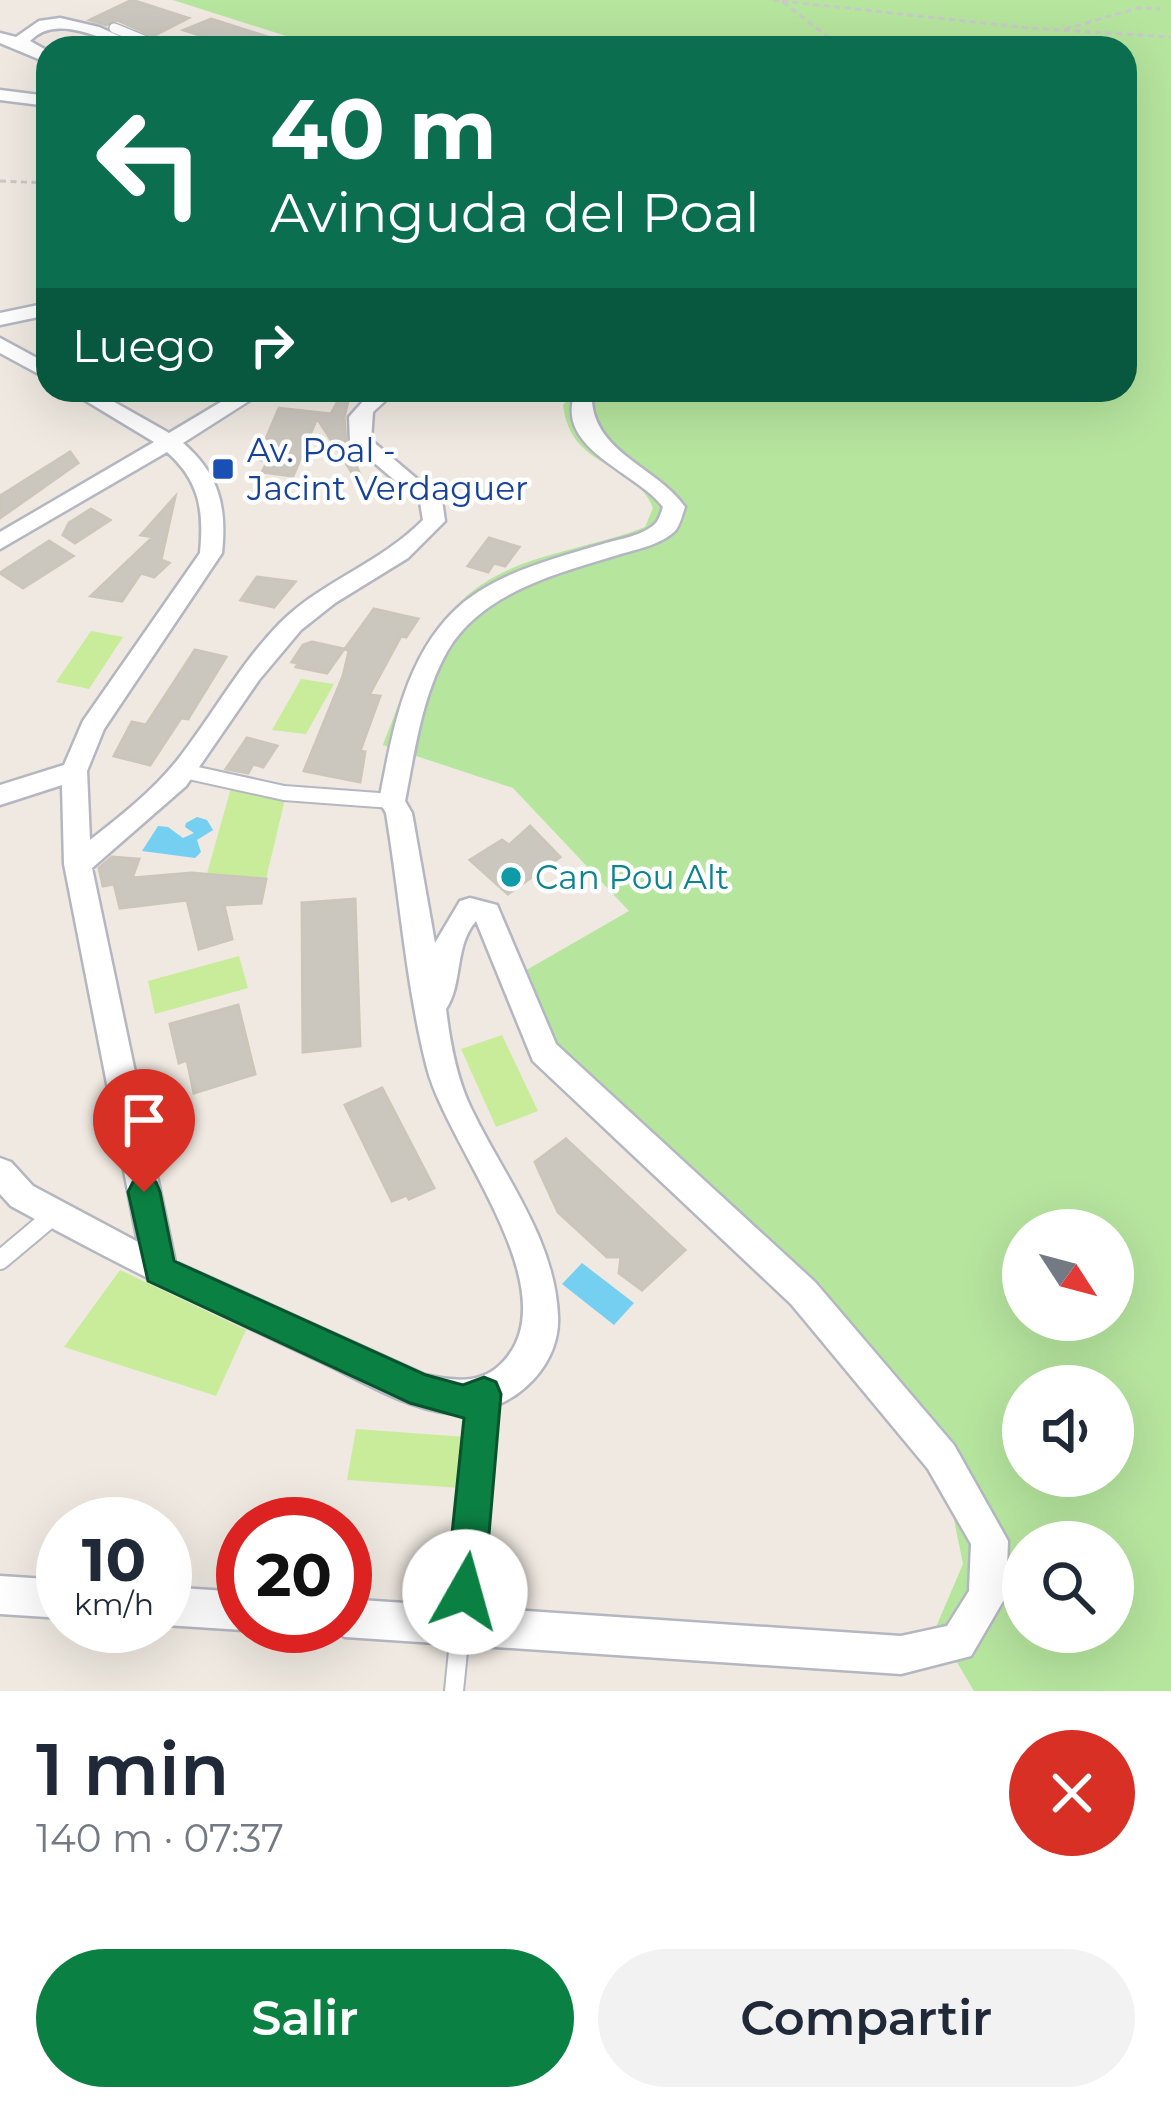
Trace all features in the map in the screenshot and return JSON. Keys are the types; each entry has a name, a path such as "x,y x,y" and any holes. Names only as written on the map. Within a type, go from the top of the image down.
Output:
{"street":[{"path":"20,42 37,27 63,24 100,36"},
{"path":"0,38 36,51"},
{"path":"0,95 36,100"},
{"path":"0,320 36,311"},
{"path":"0,344 36,366"},
{"path":"99,402 167,442 206,474 218,521 211,553 92,727 74,771 78,864 160,1270"},
{"path":"0,542 235,402"},
{"path":"78,864 120,832 184,771 274,643 298,619 315,604 371,575 434,521 431,500 362,442 358,418 370,402"},
{"path":"0,1172 22,1196 160,1270 422,1391 463,1402 517,1376 533,1355 545,1315 516,1216 453,1102 433,1031 400,813 392,801 406,721 425,663 452,621 503,585 647,538 667,526 674,507 665,489 596,446 580,420 581,402"},
{"path":"0,795 74,771"},
{"path":"372,1620 901,1655 958,1643 987,1596 990,1541 941,1457 803,1293 544,1052 487,913 470,909 462,915 441,973 433,1031"},
{"path":"0,1595 36,1597"}],"lane":[{"path":"114,28 134,36"},
{"path":"184,771 284,794 392,801"},
{"path":"0,1259 55,1214"},
{"path":"454,1691 484,1394"}],"path":[{"path":"773,0 1171,38"},
{"path":"782,1 827,36"},
{"path":"1060,31 1138,8 1160,9"},
{"path":"0,181 36,182"}],"green space":[{"path":"173,0 1171,0 1171,1691 974,1691 936,1627 963,1564 951,1505 858,1339 559,1058 523,972 629,911 513,788 383,745 424,650 453,609 472,592 530,561 645,527 653,508 644,492 590,454 568,426 566,402 1137,402 1137,36 286,36"},
{"path":"91,631 123,637 89,689 56,682"},
{"path":"301,679 334,684 306,734 272,730"},
{"path":"231,788 285,799 266,879 206,877"},
{"path":"239,956 248,988 155,1014 148,981"},
{"path":"502,1035 538,1111 496,1127 461,1049"},
{"path":"120,1270 246,1330 216,1396 64,1347"},
{"path":"356,1429 466,1437 461,1488 347,1480"}],"water":[{"path":"197,817 207,820 213,830 197,840 201,852 195,858 142,851 158,826 183,838 194,833 185,827"},
{"path":"582,1263 634,1303 614,1325 562,1284"}],"building":[{"path":"132,0 188,18 153,36 117,20 106,25 90,20"},
{"path":"211,19 265,36 202,36 184,30"},
{"path":"338,402 348,402 346,442 361,477 356,479 317,418 293,476 262,472 268,461 261,460 272,439 266,439 279,408 331,414"},
{"path":"70,452 78,463 0,518 0,496"},
{"path":"175,497 161,560 169,563 154,577 141,573 122,601 91,596 153,537 141,535"},
{"path":"91,509 110,520 75,543 63,535 69,523"},
{"path":"489,538 519,547 505,566 494,563 488,572 468,566"},
{"path":"49,541 73,556 23,588 0,573"},
{"path":"257,577 295,582 274,607 241,600"},
{"path":"374,609 418,619 406,637 401,636 369,695 380,696 360,751 365,752 360,782 304,771 343,676 349,651 345,649"},
{"path":"312,642 344,649 327,673 292,662 303,645"},
{"path":"195,650 226,657 188,719 181,718 150,765 114,756 132,722 146,725"},
{"path":"247,738 277,746 263,767 253,764 248,773 226,769"},
{"name":"Can Pou Alt","path":"530,826 560,857 508,894 470,860 502,840 509,845"},
{"path":"112,857 139,859 132,878 191,873 266,879 261,903 224,905 232,939 199,949 187,900 120,908 114,884 103,886 99,868"},
{"path":"355,899 360,1046 303,1052 302,903"},
{"path":"238,1005 255,1074 194,1093 187,1060 179,1063 170,1024"},
{"path":"382,1088 434,1188 409,1199 407,1195 392,1201 345,1105"},
{"path":"566,1139 685,1250 642,1290 619,1273 621,1257 607,1257 558,1212 535,1162"}],"place":[{"name":"Av. Poal - Jacint Verdaguer","path":"223,469"},
{"name":"Can Pou Alt","path":"511,877"}],"route":[{"path":"144,1192 160,1270 422,1391 463,1402 484,1394 465,1592"}]}
